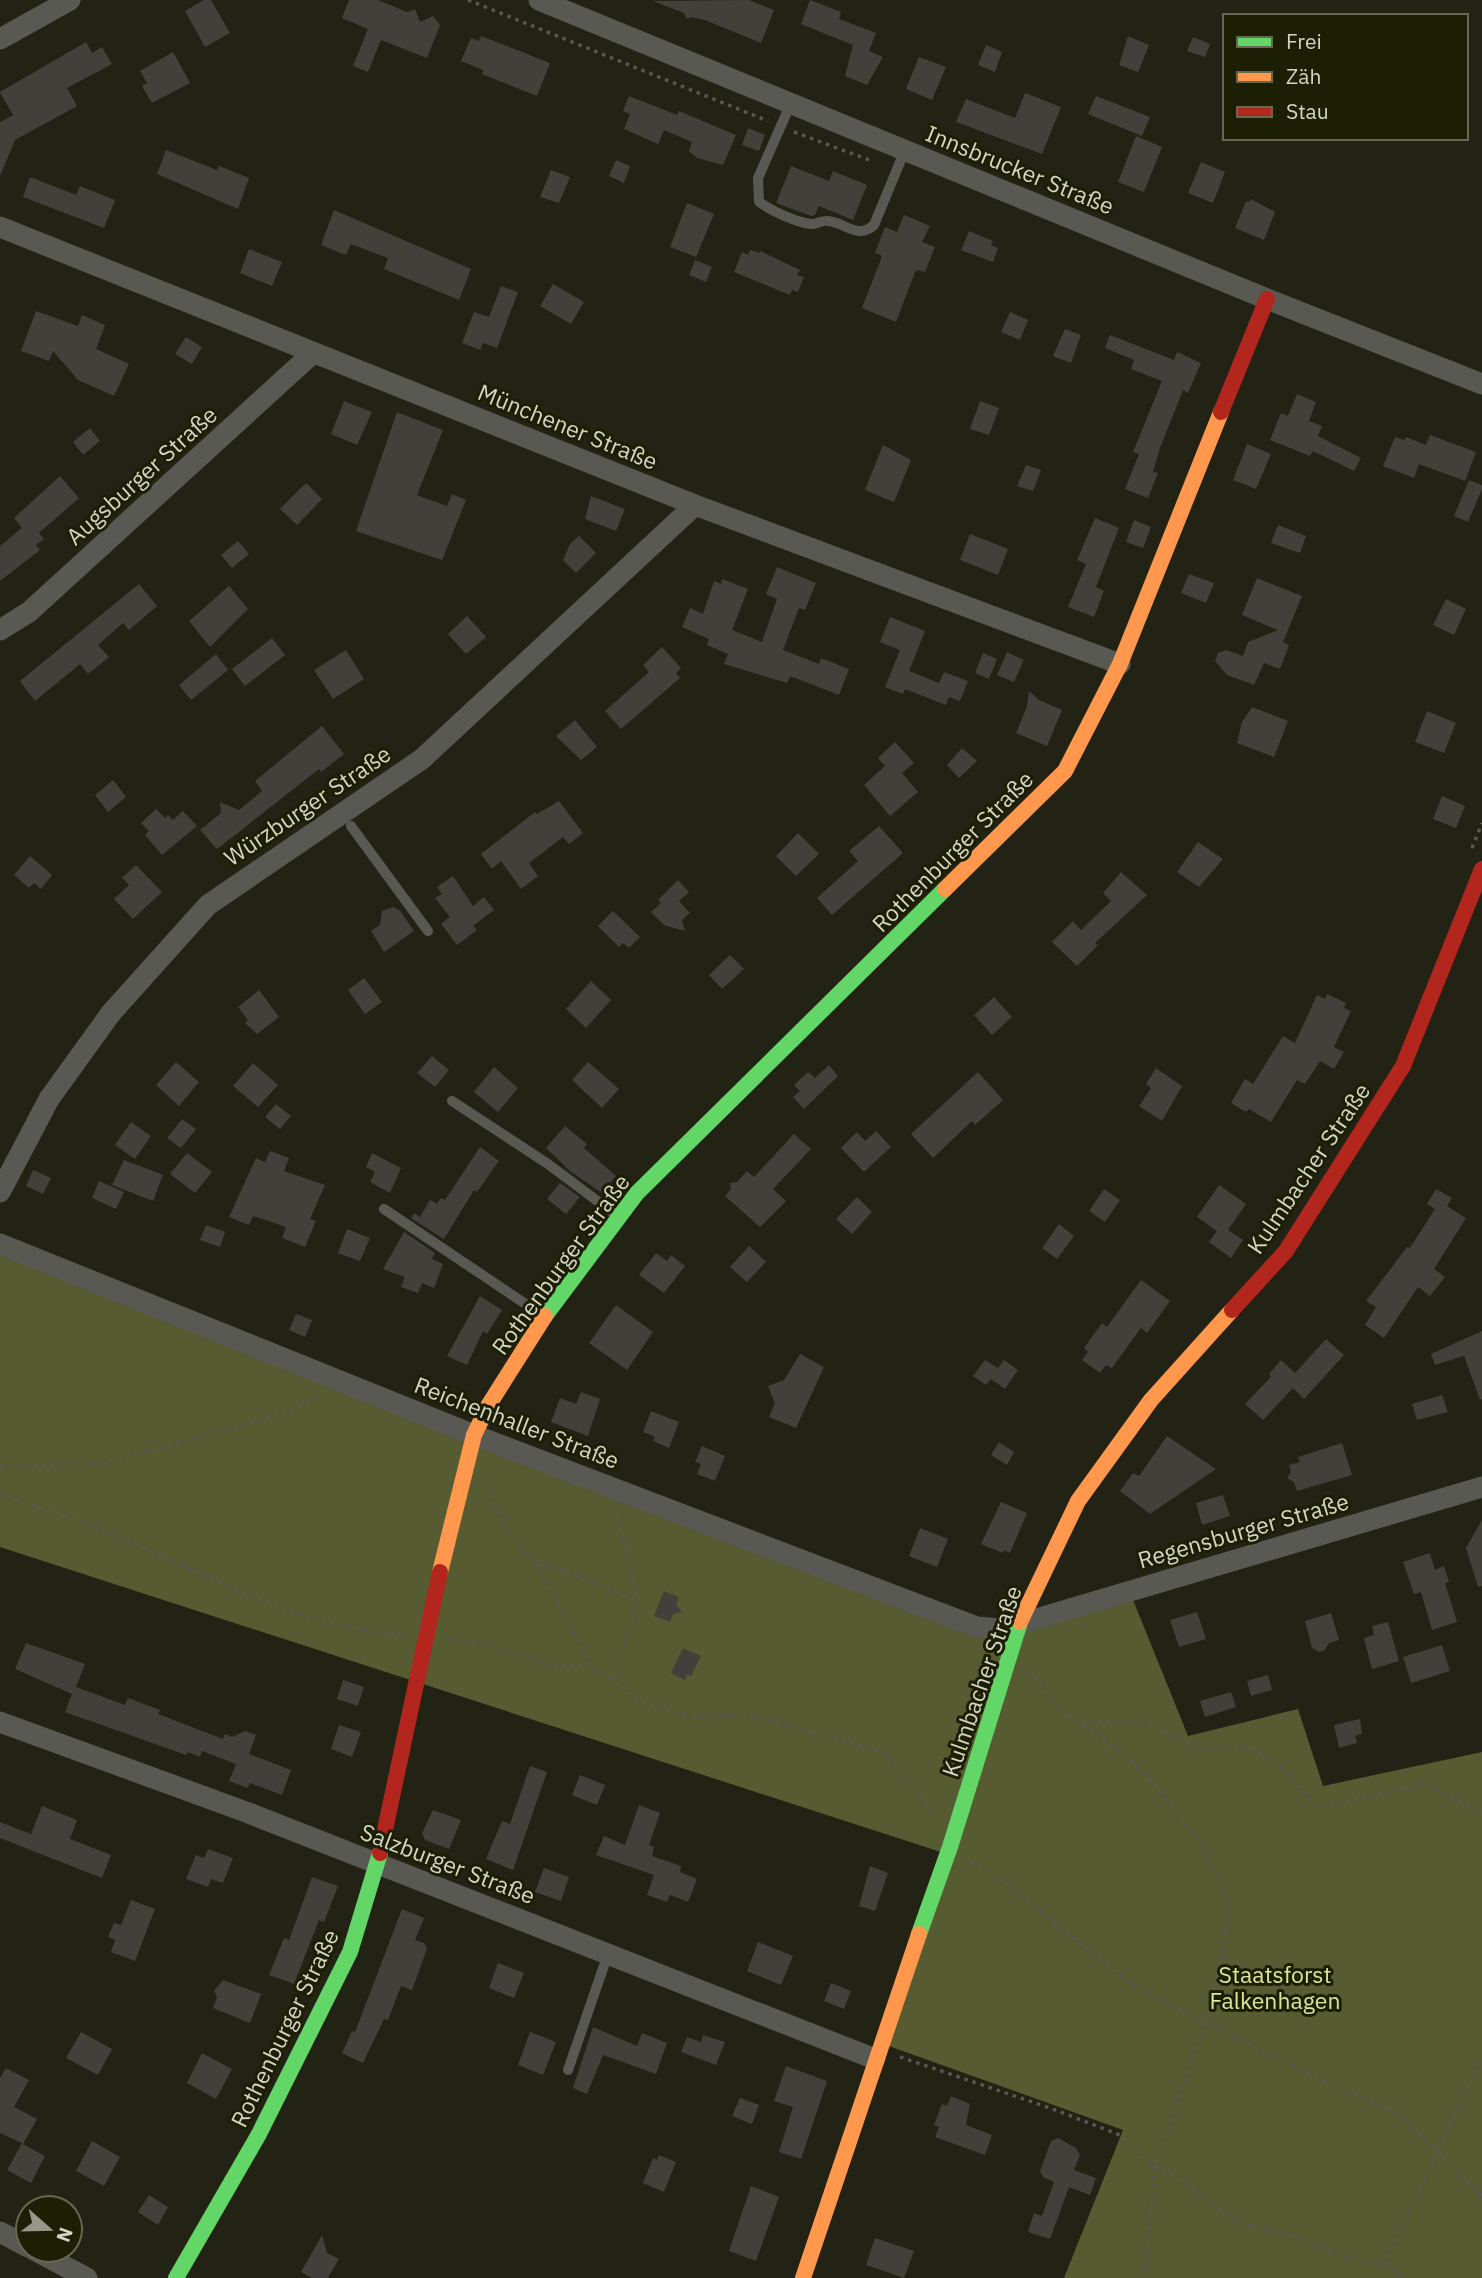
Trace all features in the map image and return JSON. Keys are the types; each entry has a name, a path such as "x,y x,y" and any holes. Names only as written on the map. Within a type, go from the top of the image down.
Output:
{"street":[{"path":"0,39 70,0"},
{"name":"Innsbrucker Straße","path":"539,0 1267,299 1482,384"},
{"name":"Münchener Straße","path":"0,227 695,505 1120,664"},
{"name":"Rothenburger Straße","path":"176,2278 259,2134 349,1952 378,1863 425,1635 474,1435 488,1406 544,1317 637,1193 1065,771 1120,664 1267,299"},
{"name":"Augsburger Straße","path":"0,630 29,612 313,353"},
{"name":"Würzburger Straße","path":"0,1192 49,1100 111,1013 208,905 422,759 695,505"},
{"name":"Kulmbacher Straße","path":"803,2278 876,2054 950,1847 1019,1624 1077,1501 1151,1400 1286,1251 1403,1066 1482,869"},
{"name":"Reichenhaller Straße","path":"0,1244 474,1435 977,1627 1001,1629 1019,1624"},
{"name":"Regensburger Straße","path":"1019,1624 1482,1487"},
{"name":"Salzburger Straße","path":"0,1722 378,1863 608,1954 876,2054"},
{"path":"60,2264 87,2278"}],"lane":[{"path":"791,103 758,178 760,202 769,209 811,224 827,221 859,232 868,231 874,225 905,150"},
{"path":"351,826 428,931"},
{"path":"452,1101 548,1164 618,1216"},
{"path":"384,1209 544,1317"},
{"path":"568,2070 608,1954"}],"path":[{"path":"468,0 780,127 896,170"},
{"path":"1470,853 1482,823"},
{"path":"0,1467 104,1463 289,1412 344,1383"},
{"path":"610,1485 638,1601 614,1681"},
{"path":"0,1490 8,1497 84,1523 198,1574 307,1615 379,1632 425,1635 484,1644 554,1667 590,1664"},
{"path":"534,1559 638,1601"},
{"path":"1012,1648 1056,1706 1130,1759 1153,1783 1196,1836 1228,1898 1226,1943 1206,2021 1155,2166 1144,2278"},
{"path":"1079,1722 1149,1722 1197,1749 1251,1746 1288,1774 1317,1808 1426,1783 1482,1813"},
{"path":"876,2054 1050,2108 1120,2136 1138,2155 1187,2185 1238,2223 1306,2240 1341,2256 1384,2265 1407,2278"},
{"path":"1384,2265 1482,2058"}],"green space":[{"name":"Staatsforst Falkenhagen","path":"0,1242 976,1628 1129,1590 1188,1736 1298,1709 1323,1786 1482,1752 1482,2278 1064,2278 1123,2130 886,2045 947,1854 0,1547"}],"building":[{"path":"204,0 211,0 230,33 205,47 185,11"},
{"path":"349,0 378,0 407,12 415,9 420,22 433,16 440,25 427,58 381,40 368,72 353,66 368,29 342,18"},
{"path":"749,0 774,10 761,43 705,20 692,17 687,19 684,13 653,1"},
{"path":"810,0 841,12 839,19 876,33 869,51 883,57 867,85 845,76 853,45 801,24"},
{"path":"481,36 550,63 537,96 482,74 483,70 461,61 471,38 479,41"},
{"path":"1128,36 1149,45 1138,72 1119,65"},
{"path":"1193,37 1210,44 1205,57 1187,51"},
{"path":"86,42 92,53 102,47 112,64 67,88 77,106 15,140 0,176 0,122 13,115 0,92"},
{"path":"986,45 1002,52 995,72 978,65"},
{"path":"173,52 190,83 152,103 142,86 147,83 140,71"},
{"path":"919,57 946,67 932,100 906,89"},
{"path":"1025,93 1061,107 1042,154 956,122 966,99 1015,118"},
{"path":"629,96 677,115 679,111 736,135 723,165 697,158 689,151 692,142 664,130 658,144 624,129 630,114 623,111"},
{"path":"1096,96 1150,117 1142,136 1088,114"},
{"path":"748,128 765,135 759,151 742,145"},
{"path":"1136,136 1162,147 1144,192 1118,182"},
{"path":"166,150 217,170 219,166 249,178 238,209 157,174"},
{"path":"616,160 630,166 624,183 609,176"},
{"path":"1201,162 1225,172 1213,203 1188,193"},
{"path":"791,166 829,181 833,171 867,185 853,220 819,206 815,215 811,216 776,203"},
{"path":"551,170 570,177 559,203 540,197"},
{"path":"30,177 76,195 80,186 115,200 104,228 23,197"},
{"path":"1251,199 1275,212 1264,240 1235,228 1246,201"},
{"path":"687,203 714,214 696,257 670,247"},
{"path":"334,210 471,269 459,300 384,269 388,258 351,244 346,255 321,245"},
{"path":"904,215 930,226 922,242 935,247 925,272 915,272 896,322 862,308 881,259 881,255 875,253 885,227 897,232"},
{"path":"969,231 993,241 991,245 998,248 993,262 961,250"},
{"path":"249,249 282,262 272,286 240,273"},
{"path":"750,250 760,251 800,270 797,275 804,277 798,292 792,290 790,295 734,272 742,252 748,255"},
{"path":"695,260 712,267 706,282 689,275"},
{"path":"553,284 584,302 571,324 540,306"},
{"path":"501,286 518,292 497,348 483,343 480,350 462,343 474,312 489,317"},
{"path":"36,311 78,326 82,315 105,325 96,349 129,364 114,396 78,380 53,351 49,361 21,351"},
{"path":"1010,312 1028,320 1020,340 1001,332"},
{"path":"1065,329 1081,335 1071,363 1053,356"},
{"path":"1110,335 1174,360 1177,352 1201,363 1188,393 1183,390 1160,448 1153,472 1158,473 1148,498 1125,489 1139,454 1133,452 1162,381 1131,369 1134,360 1105,348"},
{"path":"186,337 202,347 192,364 175,354"},
{"path":"1297,394 1316,402 1309,421 1322,426 1318,436 1361,458 1354,471 1313,451 1310,456 1270,440 1281,413 1288,416"},
{"path":"344,401 372,412 357,445 331,434"},
{"path":"980,401 999,408 989,435 970,429"},
{"path":"397,412 443,430 417,495 447,506 452,494 466,500 442,560 356,531"},
{"path":"90,428 100,441 83,455 73,442"},
{"path":"1430,435 1476,452 1465,481 1419,464 1414,478 1383,466 1395,437 1404,440 1406,437 1426,445"},
{"path":"1247,444 1271,454 1256,489 1233,480"},
{"path":"883,445 911,460 894,502 865,490"},
{"path":"1026,465 1041,470 1033,491 1017,486"},
{"path":"60,476 79,498 39,533 44,539 36,545 40,550 0,581 0,546 22,528 14,518"},
{"path":"1469,480 1482,485 1482,489 1468,522 1454,516"},
{"path":"306,483 322,499 297,525 280,509"},
{"path":"591,496 625,509 616,531 585,519"},
{"path":"1095,518 1119,528 1096,587 1104,591 1094,617 1068,607 1086,564 1077,560"},
{"path":"1134,520 1151,527 1143,548 1126,542"},
{"path":"1278,525 1306,536 1300,553 1271,543"},
{"path":"970,534 1008,549 998,575 960,560"},
{"path":"579,536 596,553 576,573 563,560 570,544"},
{"path":"238,541 249,554 232,568 221,555"},
{"path":"777,567 816,583 805,610 799,608 783,650 819,664 821,658 849,669 839,695 790,676 787,683 724,664 728,654 707,645 709,639 682,627 690,608 703,614 714,581 721,584 722,579 748,589 732,630 762,642 777,599 766,594"},
{"path":"1189,574 1214,583 1206,603 1181,593"},
{"path":"1257,578 1302,596 1283,642 1289,645 1280,669 1264,663 1254,685 1227,675 1215,661 1218,653 1226,650 1243,656 1248,642 1278,630 1242,615"},
{"path":"139,584 157,606 129,630 123,623 98,645 109,657 88,674 80,664 35,701 20,681"},
{"path":"229,586 248,609 210,647 189,621"},
{"path":"1446,599 1466,609 1454,635 1433,625"},
{"path":"467,616 486,637 466,654 448,634"},
{"path":"890,617 925,631 909,671 939,683 944,672 968,681 960,701 949,697 946,705 905,689 903,694 885,687 900,650 880,642"},
{"path":"272,638 285,655 245,686 232,669"},
{"path":"662,647 681,668 676,673 680,678 621,729 605,711 649,672 643,665"},
{"path":"346,650 364,679 333,699 314,670"},
{"path":"1007,652 1024,660 1014,682 997,675"},
{"path":"983,653 997,659 989,679 975,673"},
{"path":"216,654 228,670 191,700 179,685"},
{"path":"1029,691 1039,700 1062,710 1047,746 1016,733 1027,706"},
{"path":"1252,707 1288,721 1274,757 1237,743 1242,722"},
{"path":"1427,711 1456,723 1444,753 1415,742"},
{"path":"575,720 597,747 581,760 556,736"},
{"path":"322,726 344,754 321,772 319,769 217,849 200,830 221,813 220,802 239,810 262,791 255,781"},
{"path":"895,742 914,763 902,773 918,792 890,816 864,785 885,766 878,758"},
{"path":"962,748 977,761 959,778 947,765"},
{"path":"113,780 126,797 108,812 95,795"},
{"path":"1442,796 1465,806 1456,828 1433,819"},
{"path":"559,801 583,833 569,844 563,837 529,863 538,876 521,889 501,861 492,869 481,854 535,812 537,814"},
{"path":"156,809 165,818 168,815 173,820 183,811 197,826 162,855 145,835 149,831 141,823"},
{"path":"879,826 903,853 832,915 817,898 858,861 849,851"},
{"path":"798,833 819,854 796,876 776,856"},
{"path":"1198,842 1223,859 1199,887 1177,872"},
{"path":"30,856 52,875 41,889 34,883 29,888 14,875"},
{"path":"136,865 162,892 133,919 114,899 129,885 122,878"},
{"path":"1121,872 1147,895 1095,943 1098,945 1077,966 1052,942 1073,921 1081,930 1111,901 1103,893"},
{"path":"453,876 473,906 484,897 494,910 473,926 477,930 457,945 441,924 450,917 435,898 442,894 437,887"},
{"path":"678,880 689,892 679,901 690,913 682,920 685,931 664,925 651,912 661,903 658,900"},
{"path":"393,907 400,911 414,931 384,952 371,931 380,925 382,911"},
{"path":"613,911 640,937 629,948 623,943 619,947 598,926"},
{"path":"730,955 744,969 722,989 709,975"},
{"path":"364,978 382,1002 365,1014 348,990"},
{"path":"591,981 611,1000 586,1028 566,1009"},
{"path":"259,990 279,1017 257,1034 245,1023 248,1020 238,1007"},
{"path":"1327,994 1346,1003 1344,1008 1351,1011 1334,1047 1344,1052 1334,1069 1320,1061 1305,1084 1297,1080 1271,1122 1249,1109 1246,1112 1231,1103 1245,1079 1253,1084 1283,1036 1295,1043 1317,995 1325,999"},
{"path":"994,997 1012,1017 992,1035 974,1015"},
{"path":"432,1056 449,1070 435,1087 417,1073"},
{"path":"176,1062 199,1082 179,1106 156,1085"},
{"path":"588,1062 619,1089 602,1108 572,1080"},
{"path":"253,1063 278,1085 258,1107 233,1086"},
{"path":"829,1065 838,1076 804,1109 793,1097 800,1091 794,1085 808,1072 815,1078"},
{"path":"494,1067 518,1088 498,1112 474,1092"},
{"path":"1156,1068 1182,1086 1162,1121 1139,1106 1151,1088 1146,1084"},
{"path":"978,1072 1003,1100 975,1125 972,1121 933,1158 911,1134"},
{"path":"276,1104 291,1116 280,1129 265,1117"},
{"path":"182,1119 196,1129 181,1148 167,1138"},
{"path":"131,1122 151,1136 135,1159 115,1145"},
{"path":"565,1126 587,1144 584,1148 616,1176 602,1193 570,1171 546,1148"},
{"path":"876,1131 891,1147 864,1172 841,1148 857,1132 865,1141"},
{"path":"794,1134 811,1149 773,1189 786,1201 760,1227 725,1196 731,1189 730,1183 737,1182 747,1171 754,1177"},
{"path":"480,1147 499,1161 477,1192 474,1190 444,1239 411,1218 414,1213 420,1217 430,1200 437,1204 441,1198 445,1200"},
{"path":"270,1151 289,1158 284,1171 325,1185 310,1219 316,1221 305,1247 282,1238 286,1227 253,1216 249,1225 229,1217 256,1158 265,1162"},
{"path":"187,1153 212,1172 195,1193 170,1174"},
{"path":"372,1153 401,1168 390,1193 370,1182 375,1172 366,1167"},
{"path":"124,1160 163,1175 153,1201 112,1185"},
{"path":"33,1170 51,1178 43,1194 26,1186"},
{"path":"99,1181 124,1192 116,1209 92,1198"},
{"path":"560,1183 580,1197 566,1214 547,1199"},
{"path":"1219,1185 1246,1204 1228,1230 1243,1240 1231,1258 1209,1242 1217,1231 1197,1217"},
{"path":"1104,1189 1120,1200 1105,1222 1089,1211"},
{"path":"1436,1189 1452,1198 1447,1206 1466,1218 1434,1269 1445,1277 1430,1296 1418,1287 1384,1338 1365,1325 1376,1307 1366,1301 1407,1247 1410,1248 1435,1209 1427,1204"},
{"path":"857,1197 872,1212 852,1234 836,1219"},
{"path":"1059,1224 1074,1236 1057,1259 1042,1248"},
{"path":"206,1225 225,1232 220,1247 200,1240"},
{"path":"347,1229 370,1238 360,1261 338,1253"},
{"path":"404,1232 435,1253 432,1259 443,1264 434,1288 422,1283 418,1293 401,1287 405,1277 383,1269"},
{"path":"749,1246 766,1262 747,1282 730,1267"},
{"path":"656,1253 667,1261 671,1255 685,1266 664,1293 639,1275"},
{"path":"1141,1280 1170,1301 1147,1333 1141,1328 1112,1368 1106,1365 1100,1373 1082,1360 1088,1352 1084,1348 1102,1323 1107,1327"},
{"path":"480,1296 502,1310 487,1334 483,1331 467,1365 447,1356"},
{"path":"616,1305 653,1332 627,1370 589,1343"},
{"path":"296,1314 312,1320 305,1337 289,1330"},
{"path":"1482,1331 1480,1400 1464,1356 1435,1365 1431,1354"},
{"path":"1326,1339 1344,1355 1304,1399 1293,1388 1263,1420 1245,1404 1271,1377 1269,1374 1281,1360 1295,1373"},
{"path":"800,1354 824,1367 796,1428 769,1417 775,1403 768,1386 784,1380"},
{"path":"985,1360 998,1368 1004,1360 1018,1370 1005,1389 991,1379 986,1385 973,1376"},
{"path":"581,1392 600,1399 588,1436 551,1422 560,1398 576,1404"},
{"path":"1442,1395 1448,1412 1417,1420 1412,1404"},
{"path":"651,1411 679,1422 669,1448 653,1441 655,1437 643,1432"},
{"path":"1167,1436 1216,1469 1150,1514 1120,1491 1133,1473 1139,1476"},
{"path":"999,1442 1014,1452 1007,1465 991,1455"},
{"path":"1342,1443 1352,1475 1297,1491 1294,1482 1287,1478 1291,1472 1289,1465 1300,1462 1298,1457"},
{"path":"702,1446 725,1456 715,1481 697,1474 701,1464 695,1462"},
{"path":"1223,1495 1230,1516 1202,1525 1196,1503"},
{"path":"1001,1502 1027,1513 1010,1553 981,1544"},
{"path":"1482,1520 1482,1586 1478,1587 1466,1548"},
{"path":"920,1528 948,1539 937,1567 909,1556"},
{"path":"1430,1553 1435,1570 1444,1566 1449,1582 1445,1583 1457,1622 1432,1630 1421,1592 1414,1594 1403,1562"},
{"path":"664,1591 679,1597 676,1605 682,1612 673,1614 670,1622 654,1616"},
{"path":"1197,1612 1206,1639 1179,1647 1170,1620"},
{"path":"1331,1613 1339,1640 1329,1643 1325,1650 1319,1652 1312,1648 1305,1621"},
{"path":"1388,1622 1399,1661 1372,1669 1364,1638 1374,1635 1372,1626"},
{"path":"26,1643 85,1664 76,1687 125,1705 128,1698 160,1710 158,1714 223,1739 225,1734 232,1737 245,1731 256,1735 249,1754 291,1770 282,1795 250,1783 248,1788 229,1781 236,1764 202,1751 200,1757 188,1752 186,1755 65,1712 72,1694 15,1669"},
{"path":"1442,1645 1450,1671 1411,1683 1403,1657"},
{"path":"683,1648 701,1656 691,1676 687,1674 685,1680 671,1673"},
{"path":"1268,1675 1272,1690 1251,1696 1247,1681"},
{"path":"343,1680 364,1687 358,1706 337,1699"},
{"path":"1231,1692 1236,1707 1205,1717 1200,1701"},
{"path":"1360,1719 1362,1734 1355,1736 1357,1743 1339,1748 1334,1725"},
{"path":"339,1725 361,1732 352,1757 331,1749"},
{"path":"530,1766 547,1772 513,1870 486,1859 502,1821 510,1824"},
{"path":"580,1775 605,1785 597,1805 572,1795"},
{"path":"639,1805 660,1813 649,1845 654,1847 652,1856 681,1866 680,1872 697,1879 688,1902 670,1895 667,1902 647,1895 654,1875 596,1855 604,1836 625,1845"},
{"path":"42,1806 77,1820 70,1839 111,1855 102,1878 0,1838 0,1822 31,1834"},
{"path":"433,1810 461,1820 449,1849 425,1840 422,1833"},
{"path":"208,1849 233,1858 223,1883 211,1879 208,1887 186,1879 196,1855 204,1858"},
{"path":"870,1866 888,1873 875,1911 859,1906"},
{"path":"544,1868 569,1877 561,1901 535,1892"},
{"path":"312,1877 338,1886 324,1922 319,1920 294,1984 269,1975 284,1938 289,1940"},
{"path":"131,1900 155,1909 135,1961 111,1952 115,1940 108,1937 114,1923 121,1925"},
{"path":"402,1909 424,1918 415,1940 424,1943 427,1949 412,1990 401,1986 388,2020 384,2019 363,2063 342,2053 352,2031 355,2032"},
{"path":"758,1942 793,1956 781,1985 747,1971"},
{"path":"498,1963 524,1973 514,1998 489,1988"},
{"path":"223,1980 261,1994 250,2023 213,2008 217,1997 214,1991"},
{"path":"831,1983 851,1991 844,2009 824,2001"},
{"path":"593,2027 637,2046 642,2033 667,2043 656,2074 603,2055 587,2094 573,2088"},
{"path":"81,2032 112,2049 98,2075 66,2058"},
{"path":"530,2032 556,2042 543,2075 518,2065"},
{"path":"703,2035 725,2042 716,2065 681,2052 687,2037 701,2042"},
{"path":"202,2053 232,2069 216,2099 187,2083"},
{"path":"786,2066 827,2081 801,2159 779,2152 793,2107 774,2101"},
{"path":"6,2068 29,2080 14,2107 37,2119 23,2144 45,2156 31,2183 7,2170 22,2143 0,2133 0,2078"},
{"path":"951,2096 970,2104 966,2125 992,2135 985,2155 935,2137 939,2127 934,2125 942,2104 947,2106"},
{"path":"740,2098 759,2105 752,2124 732,2116"},
{"path":"1058,2138 1076,2148 1080,2155 1074,2170 1096,2178 1090,2195 1069,2187 1050,2239 1028,2232 1034,2213 1042,2216 1054,2182 1043,2177 1040,2171 1051,2141"},
{"path":"92,2141 120,2157 104,2186 76,2171"},
{"path":"659,2155 676,2162 664,2192 643,2183 653,2158 657,2160"},
{"path":"751,2186 779,2197 756,2261 729,2251"},
{"path":"149,2195 168,2207 158,2225 138,2212"},
{"path":"322,2235 327,2253 339,2259 328,2278 312,2278 301,2272"},
{"path":"875,2238 914,2251 904,2278 866,2265"}],"traffic: fast":[{"path":"545,1316 637,1193 945,889"},
{"path":"919,1934 950,1847 1020,1622"},
{"path":"176,2278 259,2134 350,1952 380,1853"}],"traffic: slow":[{"path":"945,889 1065,771 1120,664 1221,412"},
{"path":"1020,1622 1078,1501 1151,1400 1232,1310"},
{"path":"440,1572 474,1435 488,1406 545,1316"},
{"path":"803,2278 919,1934"}],"traffic: jam":[{"path":"1221,412 1267,299"},
{"path":"1232,1310 1286,1251 1403,1066 1482,869"},
{"path":"380,1853 440,1572"}]}
